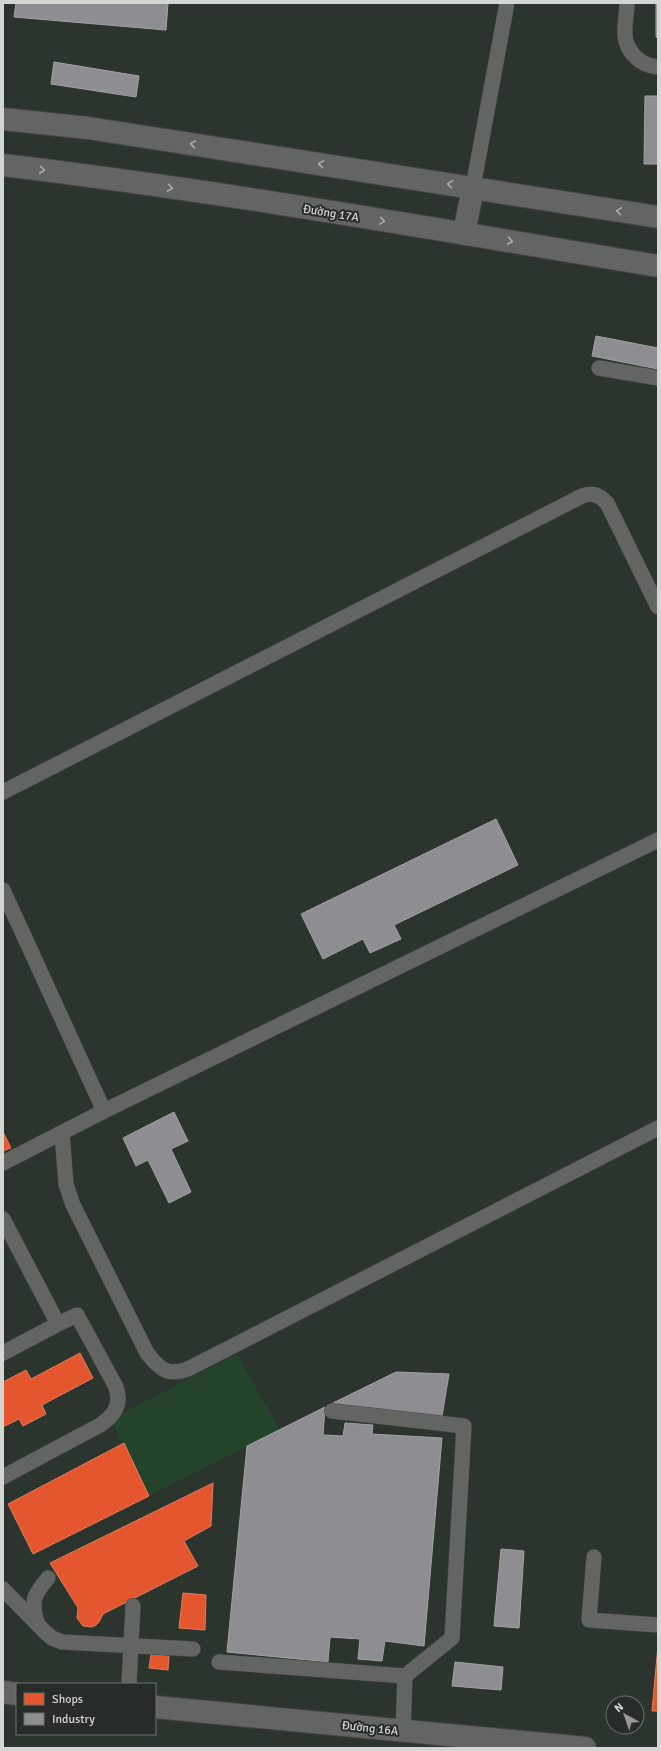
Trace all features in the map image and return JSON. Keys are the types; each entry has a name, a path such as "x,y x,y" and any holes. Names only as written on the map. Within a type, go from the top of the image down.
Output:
{"street":[{"path":"3,119 88,128 658,217"},
{"name":"Đường 17A","path":"3,166 98,176 658,266"},
{"path":"464,234 473,188"},
{"path":"3,1692 16,1694"},
{"name":"Đường 16A","path":"156,1707 584,1748"}],"lane":[{"path":"473,188 507,3"},
{"path":"627,3 625,36 634,57 651,66 658,67"},
{"path":"599,368 658,378"},
{"path":"3,792 575,499 589,494 601,497 607,503 658,607"},
{"path":"3,1163 104,1111 658,840"},
{"path":"3,890 104,1111"},
{"path":"62,1133 66,1184 73,1205 147,1353 162,1370 181,1372 658,1128"},
{"path":"3,1219 58,1324"},
{"path":"3,1353 77,1315 116,1387 119,1396 117,1405 110,1417 100,1425 3,1477"},
{"path":"219,1662 405,1676 452,1638 464,1426 332,1411"},
{"path":"594,1557 589,1620 658,1626"},
{"path":"37,1623 32,1607 34,1598 39,1588 48,1578"},
{"path":"3,1589 52,1638 62,1642 131,1647 193,1649"},
{"path":"129,1683 133,1606"},
{"path":"403,1731 405,1676"}],"shaded area":[{"path":"3,3 658,3 658,1748 3,1748"}],"green space":[{"path":"237,1354 280,1430 149,1496 111,1419"}],"building: Shops":[{"path":"3,1132 11,1148 3,1151"},
{"path":"80,1353 93,1378 42,1405 46,1414 23,1426 19,1419 3,1427 3,1382 26,1370 31,1379"},
{"path":"124,1443 149,1496 33,1554 8,1504"},
{"path":"213,1483 211,1526 184,1541 198,1566 103,1614 96,1625 92,1627 83,1626 77,1618 78,1608 50,1563"},
{"path":"183,1593 206,1595 205,1630 179,1628"},
{"path":"658,1645 658,1711 652,1711"},
{"path":"151,1654 169,1656 168,1670 149,1668"}],"building: Industry":[{"path":"16,3 168,3 166,30 14,17"},
{"path":"656,3 658,3 658,38 656,37"},
{"path":"54,62 139,76 136,97 51,84"},
{"path":"645,96 658,96 658,164 644,164"},
{"path":"596,336 658,348 658,369 592,356"},
{"path":"496,819 518,865 394,925 401,939 370,953 363,939 323,959 301,914"},
{"path":"174,1112 188,1141 171,1149 191,1192 169,1203 148,1160 136,1166 123,1138"},
{"path":"396,1372 449,1374 442,1416 333,1403"},
{"path":"325,1407 323,1435 343,1436 345,1423 373,1425 372,1434 442,1438 424,1646 385,1641 382,1661 358,1659 360,1639 330,1637 328,1662 227,1652 247,1446"},
{"path":"501,1549 524,1551 519,1628 494,1626"},
{"path":"455,1662 503,1667 501,1690 452,1686"}]}
